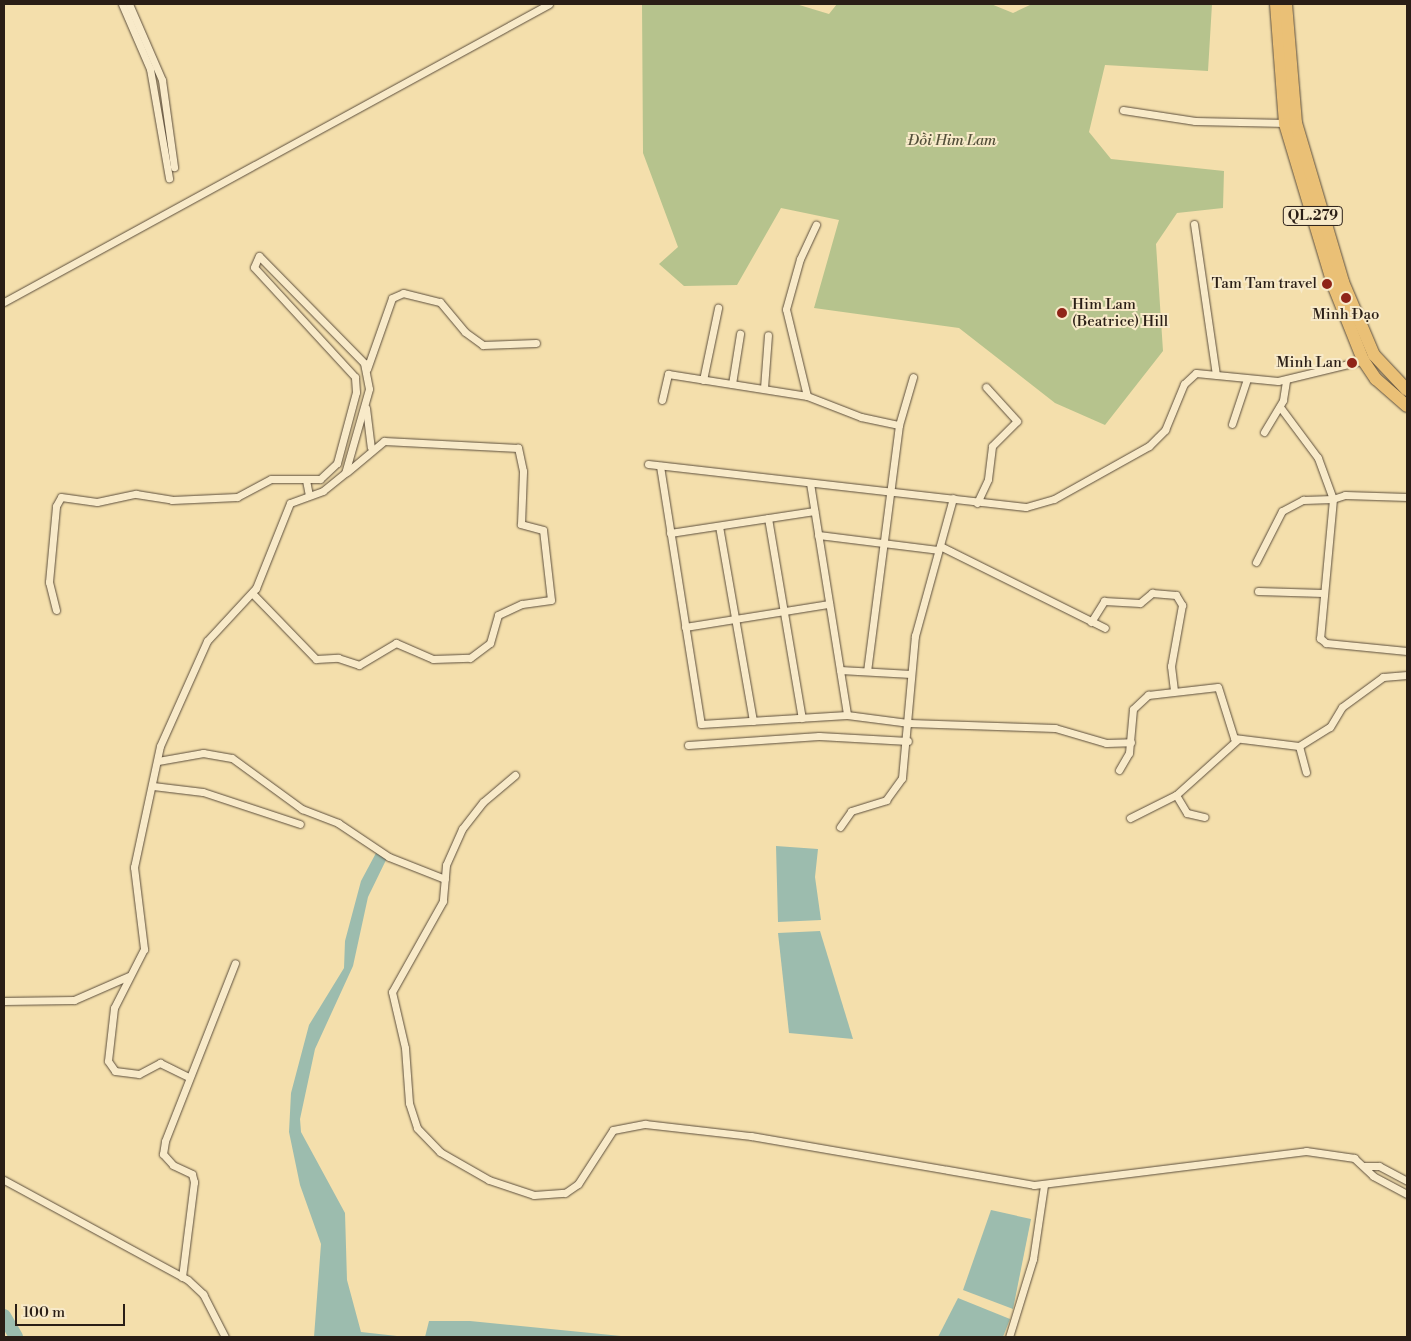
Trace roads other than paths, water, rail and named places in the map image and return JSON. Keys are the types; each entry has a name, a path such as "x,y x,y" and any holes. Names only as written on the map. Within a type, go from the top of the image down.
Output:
{"highway":[{"name":"QL.279","path":"1276,4 1291,123 1376,379 1407,406"},
{"name":"QL.279","path":"1286,4 1291,123"},
{"name":"QL.279","path":"1369,358 1407,390"}],"street":[{"path":"122,4 150,69 169,178"},
{"path":"129,4 162,80 174,167"},
{"path":"4,302 549,4"},
{"path":"1123,110 1189,120 1291,123"},
{"path":"807,396 786,309 800,259 816,224"},
{"path":"1194,224 1216,374"},
{"path":"189,1077 160,1063 139,1074 110,1066 114,1008 144,949 134,868 162,740 203,649 216,628 252,593 288,507 308,487 323,477 337,463 356,392 355,377 254,267 255,260 367,369"},
{"path":"371,447 365,406 367,369 392,298 403,293 440,302 465,332 483,345 536,343"},
{"path":"704,380 718,308"},
{"path":"732,384 740,334"},
{"path":"764,388 768,335"},
{"path":"648,464 953,498 977,503 1015,507 1042,504 1120,465 1161,435 1188,378 1196,373 1286,381 1369,358"},
{"path":"662,400 665,374 807,396 861,417 899,425"},
{"path":"867,671 872,608 884,542 899,425 913,377"},
{"path":"1232,424 1247,379"},
{"path":"1264,432 1280,407 1286,381"},
{"path":"977,503 988,479 992,446 1017,421 986,387"},
{"path":"344,473 365,406"},
{"path":"1280,407 1311,446 1333,499 1323,593 1321,641 1407,651"},
{"path":"56,610 49,582 56,506 61,497 103,502 136,494 192,500 241,496 273,478 308,487 330,487 371,447 402,441 518,448 523,470 520,524 543,530 551,600 517,606 498,615 490,643 470,658 427,658 396,643 359,665 338,658 316,659 252,593"},
{"path":"660,466 701,724 847,715 909,723 1055,728 1106,743 1131,742"},
{"path":"810,483 847,715"},
{"path":"1256,562 1282,511 1303,500 1333,499 1345,495 1407,498"},
{"path":"840,828 850,811 882,803 897,787 908,741 911,674 918,622 953,498"},
{"path":"670,533 814,511"},
{"path":"768,518 802,718"},
{"path":"719,526 753,721"},
{"path":"818,535 939,548 1105,628"},
{"path":"1258,591 1323,593"},
{"path":"1091,622 1104,600 1139,603 1155,592 1176,595 1182,605 1171,666 1174,690"},
{"path":"685,628 829,604"},
{"path":"840,670 911,674"},
{"path":"1120,770 1131,742 1136,704 1148,695 1174,690 1220,689 1228,731 1237,740 1299,746 1330,727 1342,707 1383,677 1407,676"},
{"path":"688,745 819,736 908,741"},
{"path":"1130,818 1176,795 1237,740"},
{"path":"1299,746 1306,772"},
{"path":"158,761 203,753 232,758 268,780 302,809 338,823 389,857 445,879"},
{"path":"514,775 469,818 450,853 443,901 394,982 392,1003 405,1048 409,1103 417,1128 440,1152 489,1180 534,1195 565,1193 578,1184 612,1130 645,1124 751,1136 1044,1185 1281,1152 1354,1158 1373,1176 1407,1194"},
{"path":"153,786 203,792 300,824"},
{"path":"1176,795 1187,813 1206,817"},
{"path":"182,1277 194,1182 192,1174 173,1166 163,1154 189,1077 235,964"},
{"path":"4,1001 74,1000 129,976"},
{"path":"1364,1166 1379,1166 1407,1181"},
{"path":"4,1180 182,1277 203,1294 225,1337"},
{"path":"1009,1337 1033,1259 1044,1185"}],"waterway":[{"path":"4,1316 16,1337"}],"place":[{"name":"Tam Tam travel","path":"1327,284"},
{"name":"Minh Đạo","path":"1346,298"},
{"name":"Him Lam (Beatrice) Hill","path":"1062,313"},
{"name":"Minh Lan","path":"1352,363"}],"park label":[{"name":"Đồi Him Lam","path":"952,141"}]}
